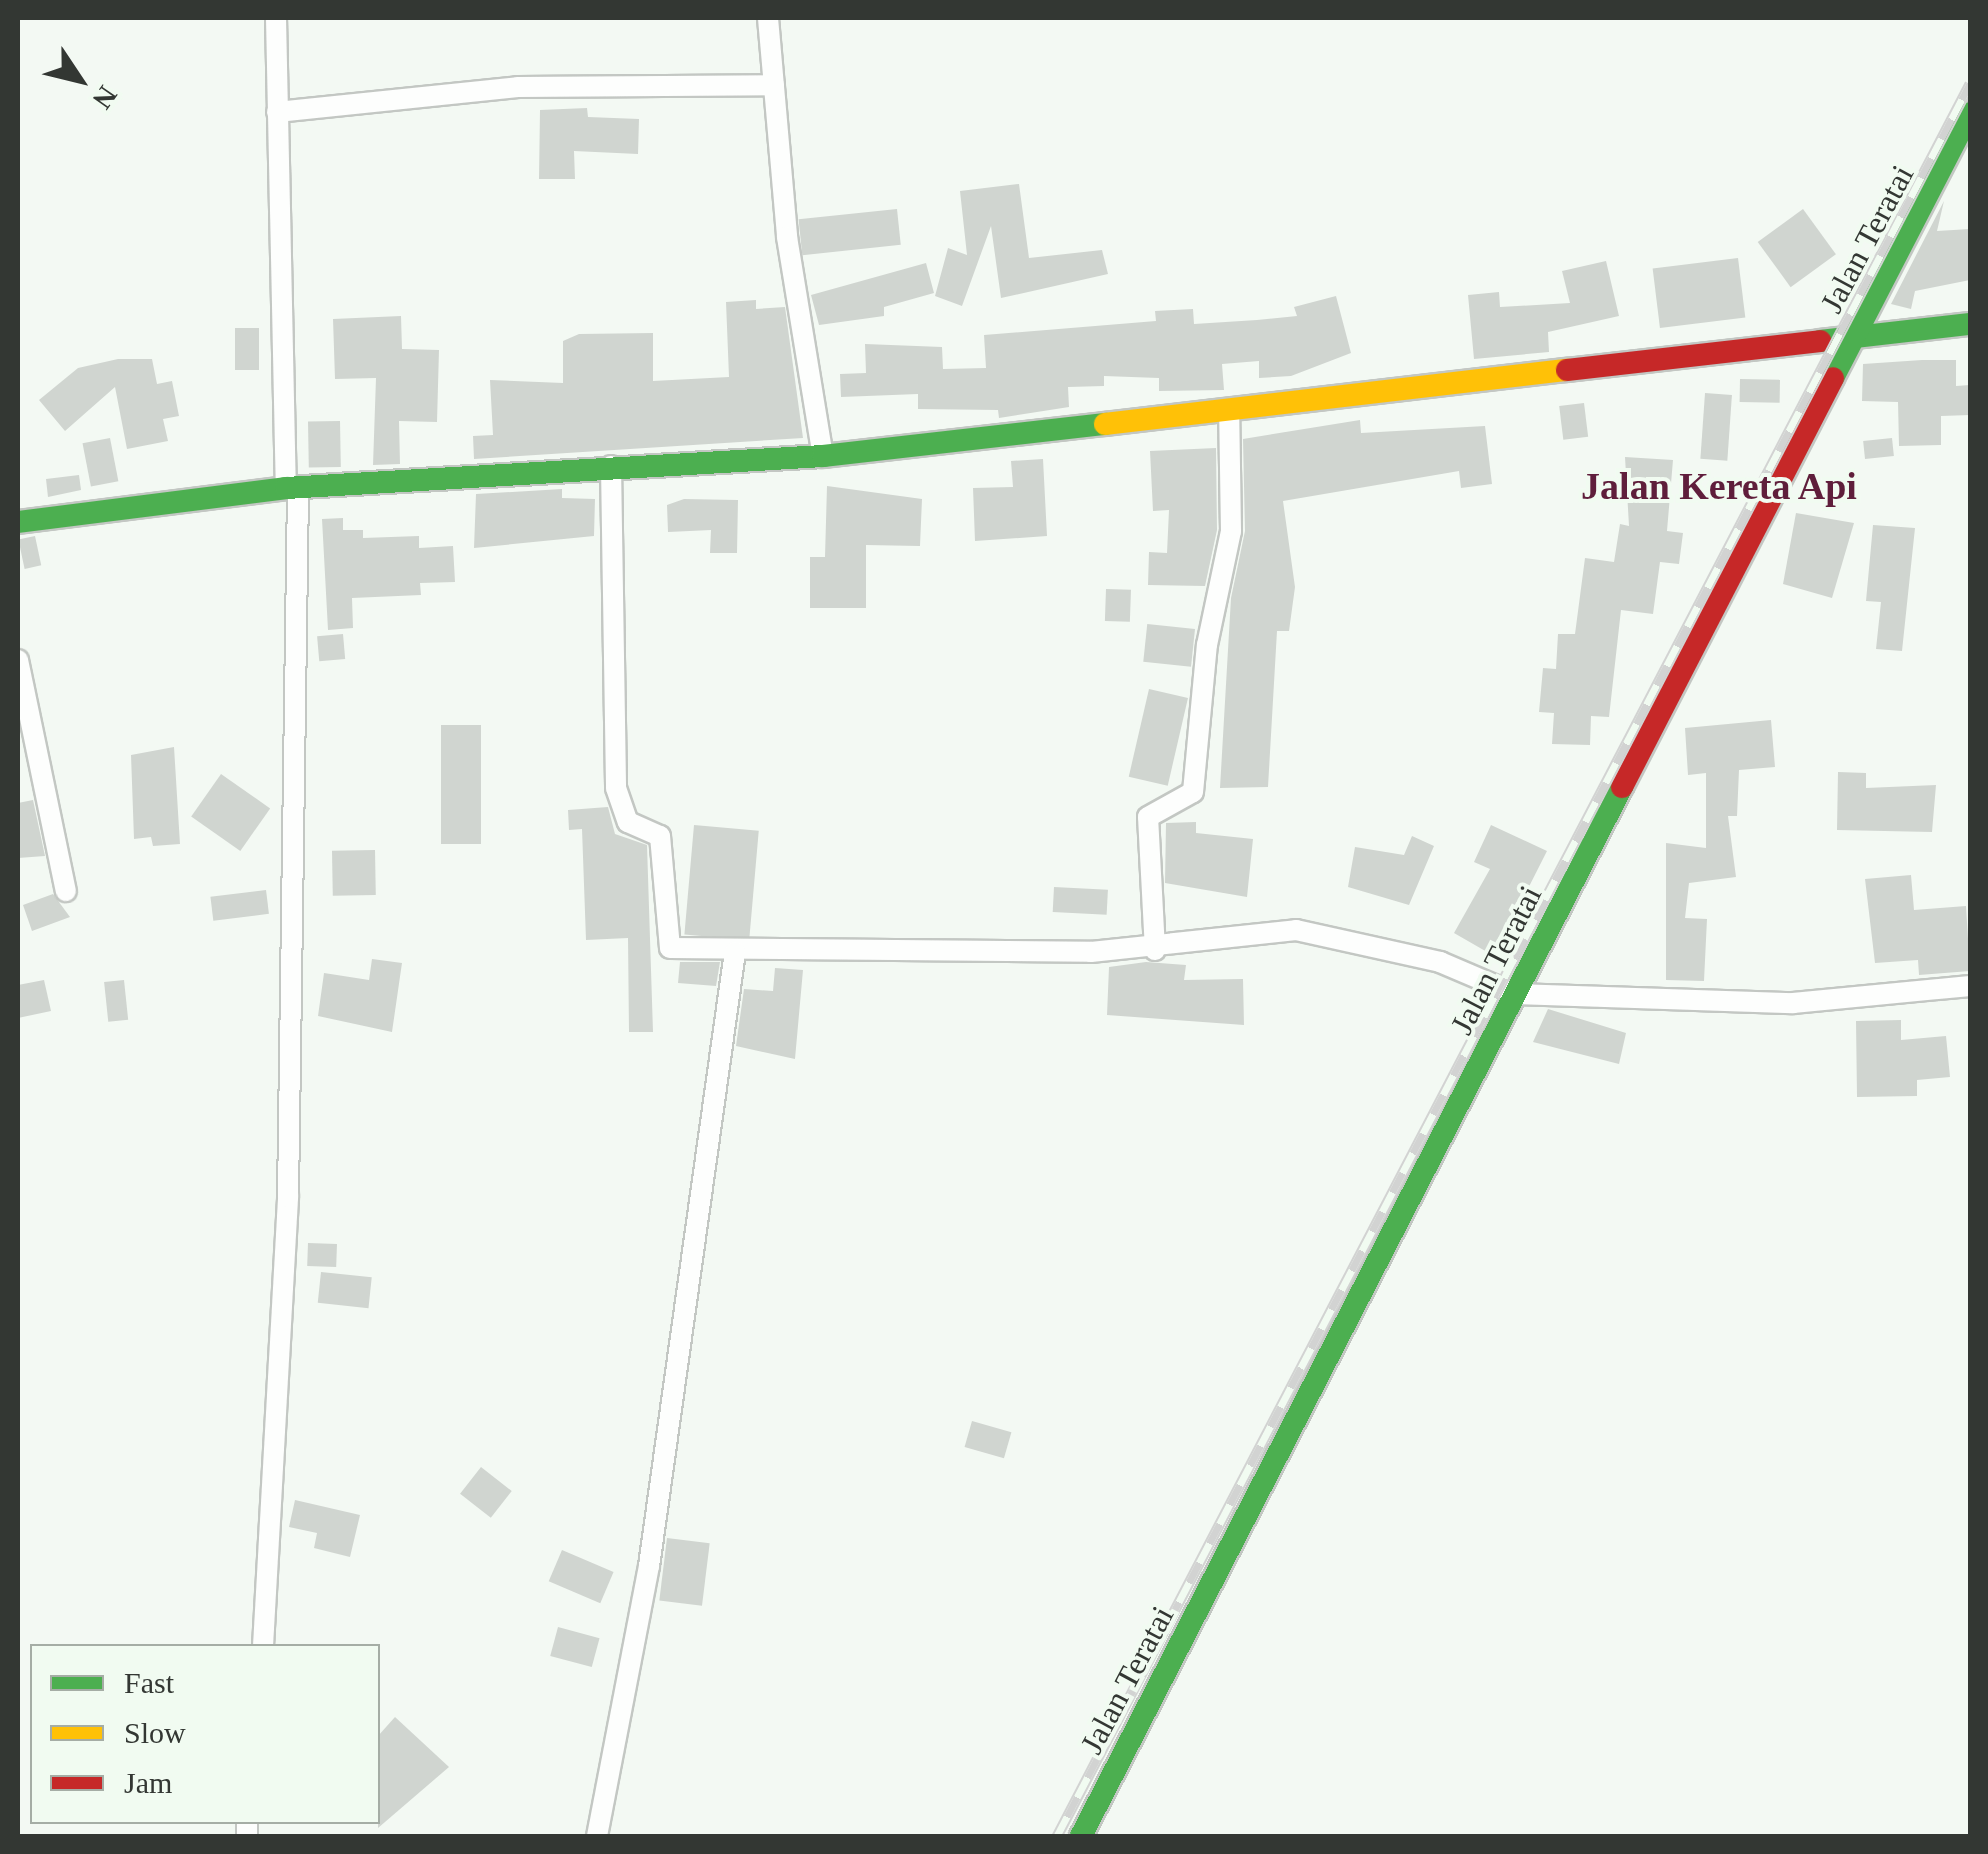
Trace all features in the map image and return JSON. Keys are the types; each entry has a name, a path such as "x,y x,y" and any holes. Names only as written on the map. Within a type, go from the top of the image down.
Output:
{"street":[{"path":"262,1644 288,1197 292,488 276,18"},
{"path":"768,18 787,237 823,456"},
{"path":"277,112 518,86 774,85"},
{"name":"Jalan Teratai","path":"1082,1836 1970,114"},
{"path":"18,522 90,506 292,488 823,456 1850,342 1970,324"},
{"path":"1154,950 1148,817 1194,792 1207,645 1231,531 1229,409"},
{"path":"611,466 619,812 660,836 663,945 735,952 1154,950 1279,931 1334,933 1515,994 1793,1003 1970,986"},
{"path":"18,660 66,891"},
{"path":"597,1836 649,1566 735,952"}],"building":[{"path":"587,108 588,117 639,119 638,154 574,151 575,179 539,179 540,110"},
{"path":"1019,184 1029,258 1102,250 1108,274 1001,298 991,226 962,306 935,296 948,248 967,255 960,191"},
{"path":"1944,201 1937,231 1970,229 1970,280 1915,291 1911,309 1891,304"},
{"path":"897,209 901,245 802,255 799,219"},
{"path":"1803,209 1836,254 1791,287 1758,242"},
{"path":"1738,258 1745,318 1660,328 1653,268"},
{"path":"1606,261 1619,316 1548,332 1549,352 1474,359 1468,295 1499,292 1500,307 1570,303 1562,271"},
{"path":"926,263 934,293 884,307 884,316 819,325 811,295"},
{"path":"1336,296 1351,353 1291,376 1259,378 1259,361 1222,364 1224,390 1159,391 1159,378 1104,376 1104,386 1068,387 1069,407 999,418 998,410 918,409 918,394 841,397 840,374 866,373 865,344 942,347 943,369 986,368 984,335 1156,321 1155,311 1193,309 1194,324 1297,316 1294,307"},
{"path":"756,300 756,309 785,307 803,438 474,459 473,436 493,435 490,380 563,383 563,341 579,334 653,333 653,381 729,377 726,302"},
{"path":"401,316 402,349 439,350 437,422 399,421 400,464 373,465 376,378 335,379 333,319"},
{"path":"235,328 259,328 259,370 235,370"},
{"path":"118,359 152,359 157,384 172,381 179,416 163,419 168,441 127,449 115,387 65,431 39,400 78,368"},
{"path":"1956,360 1956,386 1970,385 1970,415 1941,416 1941,445 1899,446 1898,402 1862,401 1863,364"},
{"path":"1740,379 1780,380 1780,403 1740,402"},
{"path":"1705,393 1732,395 1727,461 1700,459"},
{"path":"1584,403 1588,437 1563,440 1559,406"},
{"path":"1360,420 1361,433 1485,426 1492,484 1461,488 1459,471 1283,501 1295,587 1289,631 1277,631 1268,787 1220,788 1231,598 1245,531 1243,439"},
{"path":"340,421 341,467 309,468 308,422"},
{"path":"110,438 118,481 91,487 83,443"},
{"path":"1892,438 1894,456 1865,459 1863,441"},
{"path":"1216,448 1217,530 1205,586 1148,585 1149,552 1167,553 1169,510 1153,511 1150,451"},
{"path":"1625,457 1673,460 1667,531 1683,533 1679,564 1660,562 1653,614 1621,610 1609,717 1591,716 1590,745 1552,744 1554,713 1539,712 1543,668 1556,669 1558,634 1575,634 1585,558 1614,562 1620,524 1629,526"},
{"path":"1043,459 1047,536 975,541 973,488 1013,487 1011,461"},
{"path":"79,475 81,490 48,497 46,479"},
{"path":"827,486 922,499 920,546 866,545 866,608 810,608 810,557 825,557"},
{"path":"562,489 562,498 595,499 594,536 474,548 476,494"},
{"path":"684,499 738,500 737,553 710,553 711,530 668,532 667,505"},
{"path":"1796,513 1854,523 1832,598 1783,584"},
{"path":"343,518 343,530 363,530 363,538 419,536 419,548 453,546 455,582 420,583 421,595 352,598 353,628 328,630 322,519"},
{"path":"1873,525 1915,528 1902,651 1876,649 1881,602 1866,601"},
{"path":"35,536 41,565 25,569 18,540"},
{"path":"1106,589 1131,590 1130,622 1105,621"},
{"path":"1147,624 1195,629 1191,667 1143,662"},
{"path":"343,634 345,659 319,661 317,636"},
{"path":"1149,689 1188,698 1168,786 1129,777"},
{"path":"1771,720 1775,767 1739,770 1737,816 1728,816 1736,877 1689,883 1685,918 1707,919 1704,981 1666,980 1666,843 1706,848 1706,773 1688,775 1685,728"},
{"path":"441,725 481,725 481,844 441,844"},
{"path":"174,747 180,844 153,846 151,837 134,839 131,755"},
{"path":"1838,772 1866,773 1866,788 1936,785 1932,832 1837,830"},
{"path":"221,774 270,808 240,851 191,817"},
{"path":"33,800 45,856 18,858 18,803"},
{"path":"608,807 615,834 647,845 653,1032 629,1032 628,938 586,940 582,829 569,830 568,810"},
{"path":"1196,822 1196,833 1253,839 1247,897 1165,883 1166,823"},
{"path":"694,825 759,831 749,940 684,935"},
{"path":"1491,825 1547,851 1494,956 1454,933 1490,869 1474,862"},
{"path":"1412,836 1434,846 1409,905 1348,887 1355,847 1404,855"},
{"path":"375,850 376,895 333,896 332,851"},
{"path":"1911,875 1914,910 1966,906 1970,971 1919,975 1918,960 1875,963 1865,879"},
{"path":"1054,887 1108,890 1107,915 1053,912"},
{"path":"266,890 269,914 213,921 210,897"},
{"path":"53,894 70,917 32,931 23,905"},
{"path":"372,959 402,963 392,1032 318,1016 324,973 369,980"},
{"path":"680,962 720,962 716,986 678,983"},
{"path":"1146,962 1186,965 1184,980 1243,979 1244,1025 1107,1015 1109,967"},
{"path":"775,968 803,970 795,1059 736,1046 744,989 773,991"},
{"path":"44,980 51,1011 18,1018 18,985"},
{"path":"124,980 128,1020 108,1022 104,982"},
{"path":"1548,1009 1626,1033 1619,1064 1533,1042"},
{"path":"1901,1020 1901,1040 1946,1036 1950,1077 1917,1080 1917,1096 1857,1097 1856,1021"},
{"path":"308,1243 337,1244 336,1267 307,1266"},
{"path":"321,1272 372,1277 368,1308 318,1303"},
{"path":"972,1421 1011,1432 1004,1458 965,1447"},
{"path":"481,1467 512,1491 491,1518 460,1494"},
{"path":"295,1500 360,1515 350,1557 314,1548 317,1533 289,1527"},
{"path":"667,1538 710,1543 702,1606 659,1601"},
{"path":"562,1550 614,1572 600,1603 549,1581"},
{"path":"558,1627 600,1638 592,1667 550,1656"},
{"path":"395,1717 449,1767 378,1828 380,1824 380,1734"}],"railway":[{"path":"1057,1836 1970,84"}],"traffic: fast":[{"path":"1833,378 1970,113"},
{"path":"1820,341 1970,324"},
{"path":"18,522 286,488 823,456 1105,424"},
{"path":"1081,1836 1622,787"}],"traffic: slow":[{"path":"1105,424 1567,370"}],"traffic: jam":[{"path":"1567,370 1820,341"},
{"path":"1622,787 1833,378"}],"district":[{"name":"Jalan Kereta Api","path":"1719,487"}]}
